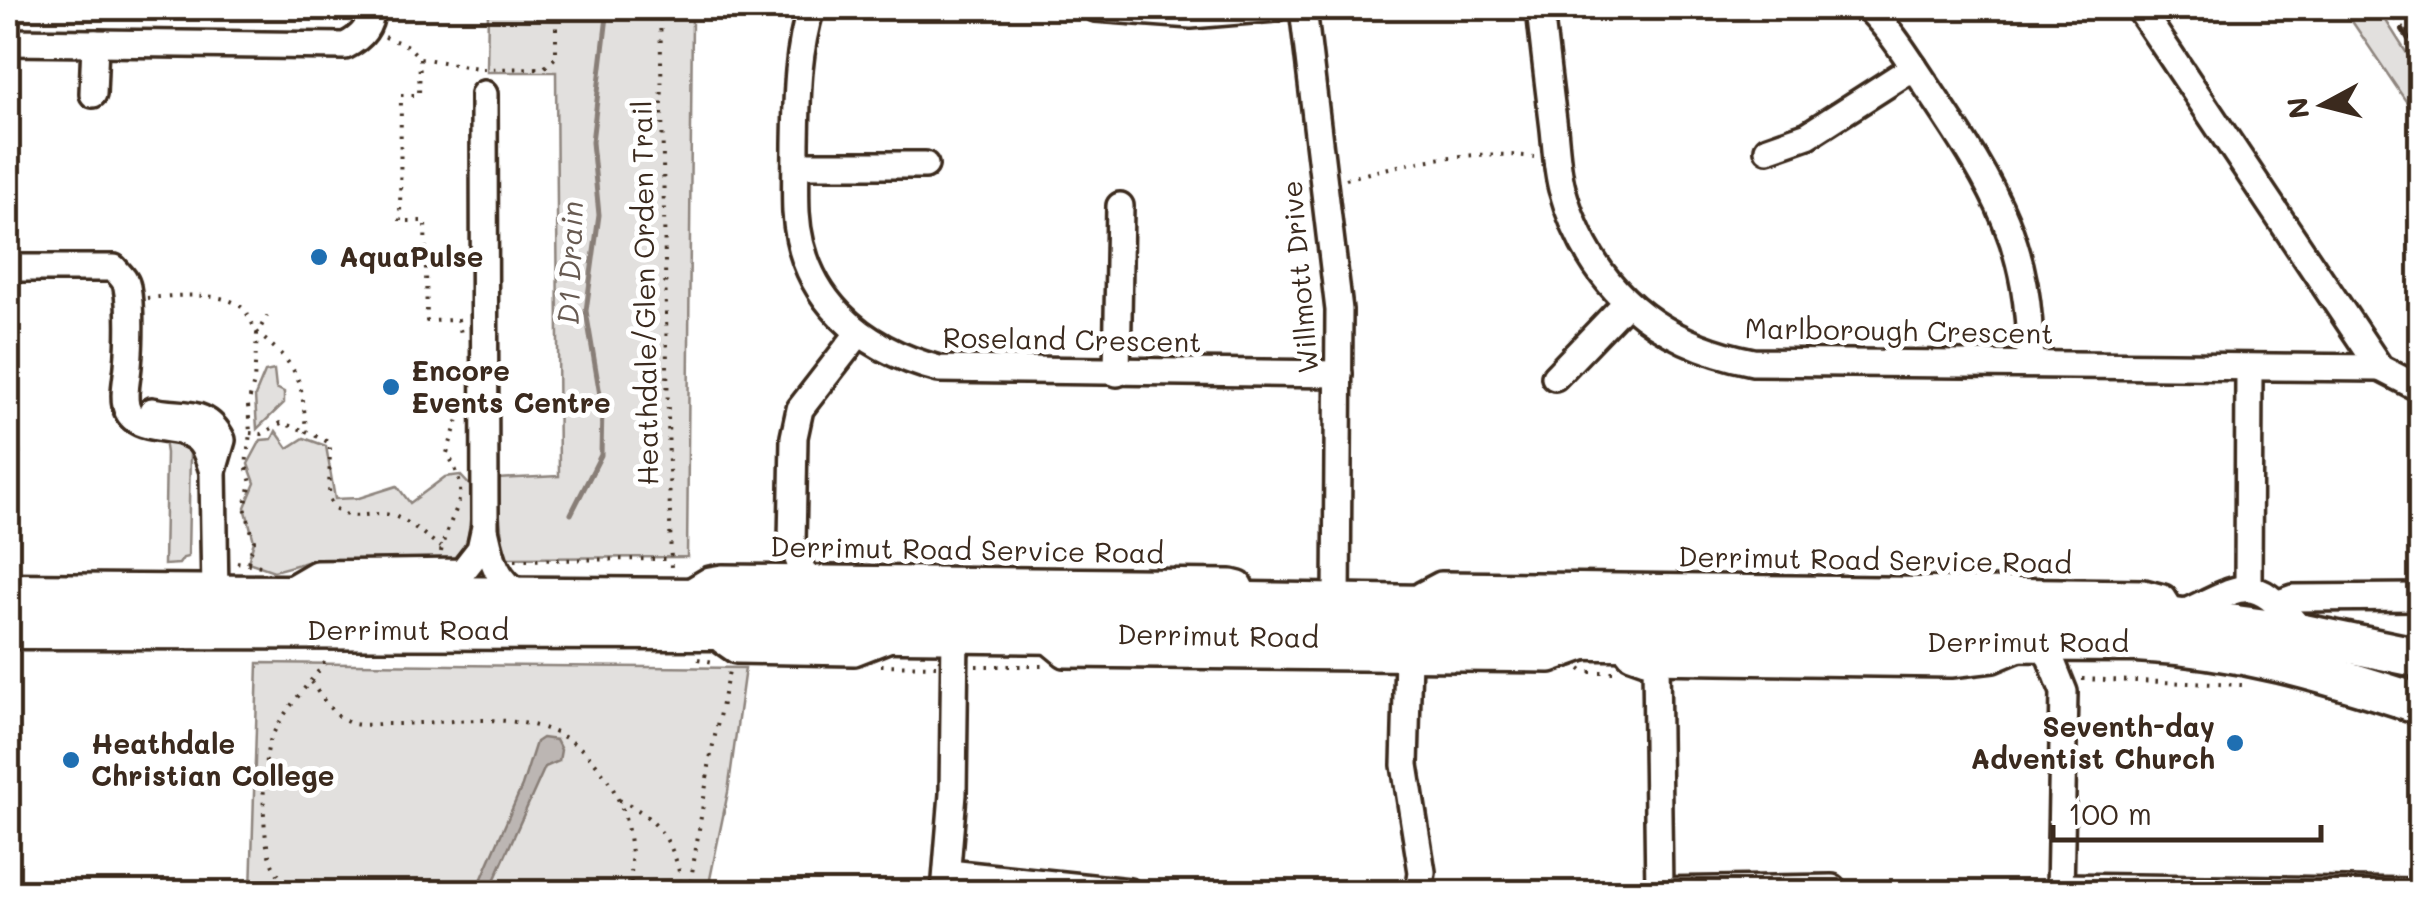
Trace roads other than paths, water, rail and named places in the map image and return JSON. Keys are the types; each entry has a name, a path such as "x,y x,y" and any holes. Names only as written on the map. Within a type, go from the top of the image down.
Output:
{"highway":[{"name":"Derrimut Road","path":"8,629 215,612 281,594 525,577 955,616 1042,634 1337,621 1417,604 1617,629"},
{"name":"Derrimut Road","path":"8,593 215,612 725,647 904,632 955,616 1248,602 1444,638 1617,629 2175,617 2304,634 2420,658"},
{"path":"1417,604 1421,622 1444,638"},
{"path":"1617,629 1665,616 1672,629 1660,651"},
{"name":"Derrimut Road","path":"1660,651 2036,641 2220,648 2276,660 2420,704"}],"street":[{"name":"Roseland Crescent","path":"811,8 800,42 797,77 796,215 802,248 815,282 835,311 858,334 883,350 939,369 1339,374"},
{"path":"1096,8 1191,15 1275,8"},
{"name":"Willmott Drive","path":"1303,8 1339,310 1337,621"},
{"name":"Marlborough Crescent","path":"1540,8 1561,186 1585,249 1626,303 1690,344 1754,362 2380,368"},
{"path":"1868,8 1914,67 1980,167 2012,232 2030,317 2030,364"},
{"path":"2139,8 2380,368 2413,386"},
{"path":"8,42 345,46 359,39 370,18"},
{"path":"93,94 94,43"},
{"path":"1768,149 1808,135 1914,67"},
{"path":"281,594 316,574 462,572 480,549 485,529 484,94"},
{"path":"796,166 925,166"},
{"path":"1117,373 1120,206"},
{"path":"8,268 114,268 127,283 126,405 131,416 138,422 186,431 196,437 204,446 213,471 215,612"},
{"path":"1554,377 1626,303"},
{"path":"806,577 792,543 794,438 800,409 858,334"},
{"path":"2248,587 2249,368"},
{"path":"485,529 500,577 508,588 525,577"},
{"name":"Derrimut Road Service Road","path":"676,588 722,578 806,577 1230,583 1238,585 1248,602"},
{"name":"Derrimut Road Service Road","path":"1417,604 1422,594 1442,585 2144,594 2163,598 2175,617"},
{"path":"2175,617 2248,587 2267,593 2279,603 2304,634"},
{"path":"2279,603 2293,598 2420,597"},
{"path":"955,616 955,717 947,883 1129,892"},
{"path":"1042,634 1064,654 1550,660 1617,629"},
{"path":"2036,641 2066,686"},
{"path":"2121,642 2083,658 2066,686 2060,890 2417,892"},
{"path":"1660,651 1659,892 1832,888"},
{"path":"1408,658 1405,765 1422,872 1419,892"}],"waterway":[{"name":"D1 Drain","path":"571,514 601,455 602,407 586,311 599,215 592,142 608,8"}],"railway":[{"path":"2389,8 2420,58"},
{"path":"2410,8 2420,25"}],"place":[{"name":"AquaPulse","path":"319,257"},
{"name":"Encore Events Centre","path":"391,387"},
{"name":"Seventh-day Adventist Church","path":"2235,743"},
{"name":"Heathdale Christian College","path":"71,760"}]}
